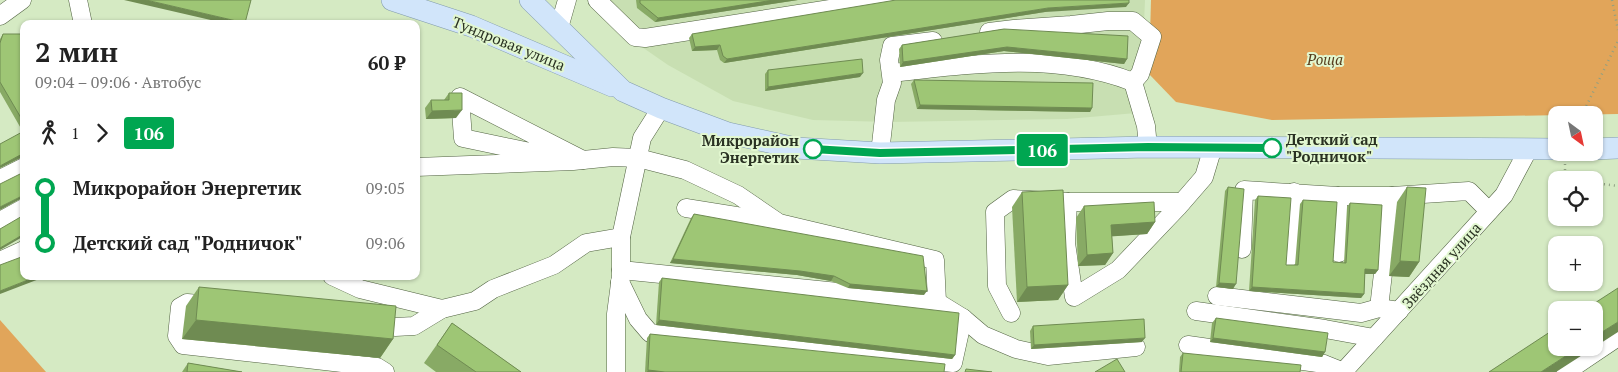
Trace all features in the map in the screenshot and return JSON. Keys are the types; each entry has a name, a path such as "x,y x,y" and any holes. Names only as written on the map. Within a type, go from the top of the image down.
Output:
{"main road":[{"name":"Тундровая улица","path":"392,0 471,26 661,108 728,133 796,148 880,153 1213,147 1528,150 1548,154"},
{"path":"530,0 623,91"},
{"path":"1603,149 1618,148"}],"street":[{"path":"0,16 22,0"},
{"path":"78,0 82,20"},
{"path":"559,28 567,0"},
{"path":"597,0 635,37 645,38 887,0"},
{"path":"969,36 1014,29 1108,20 1133,21 1152,37 1140,68 1140,74 1133,82"},
{"path":"880,153 886,100 892,83 889,60 892,46 951,38"},
{"path":"892,73 991,63 1034,62 1097,70 1133,82"},
{"path":"1133,82 1146,126 1148,147"},
{"path":"460,97 578,161 463,138 460,97"},
{"path":"631,372 616,366 616,314 621,238 642,138 661,108"},
{"path":"1068,202 1066,243 1074,297 1118,270 1182,202 1204,177 1213,147"},
{"name":"Звёздная улица","path":"1344,372 1504,195 1528,150"},
{"path":"420,167 578,161 613,157 638,158 685,170 738,195 779,223"},
{"path":"0,179 20,169"},
{"path":"1242,250 1244,190 1338,196 1392,196 1469,191 1489,211"},
{"path":"1290,257 1294,192"},
{"path":"1338,196 1339,253"},
{"path":"1379,308 1392,196"},
{"path":"1012,313 997,286 995,212 1013,199 1068,202 1182,202"},
{"path":"686,208 779,223 935,260 937,302"},
{"path":"0,221 20,210"},
{"path":"360,319 378,321 395,327 414,326 442,309 475,301 493,289 554,265 586,243 621,238"},
{"path":"0,261 20,252"},
{"path":"620,276 937,302 963,318 983,335 1016,349 1048,356 1136,347"},
{"path":"620,276 638,319 650,333 953,363 963,318"},
{"path":"341,280 360,289 442,309"},
{"path":"1217,296 1361,313 1379,308 1399,311"},
{"path":"225,306 187,303 180,306 178,336 183,344 377,367 385,372"},
{"path":"1196,311 1325,328 1374,338"},
{"path":"1566,372 1618,337"},
{"path":"1188,345 1324,364 1344,372"}],"path":[{"path":"1612,0 1618,30"},
{"path":"1586,106 1618,41"},
{"path":"1603,184 1618,186"}],"shaded area":[{"path":"610,0 1145,0 1143,48 1136,113 1067,119 890,122 813,120 733,101 668,65 616,29"}],"green space":[{"name":"Роща","path":"1151,0 1618,0 1618,114 1603,114 1603,106 1548,106 1548,115 1272,120 1176,102 1149,74"},
{"path":"0,320 46,372 0,372"}],"building":[{"path":"146,0 251,0 246,20 232,20"},
{"path":"640,0 774,0 658,18 640,3"},
{"path":"896,0 1129,0 1129,3 1048,8 727,59 723,56 720,45 695,47 692,34"},
{"path":"1004,29 1128,36 1127,59 1007,47 903,62 902,45"},
{"path":"3,34 20,34 20,116 0,82 0,43"},
{"path":"862,59 863,73 768,87 768,70"},
{"path":"914,80 1093,83 1092,108 920,105"},
{"path":"449,93 462,93 462,110 432,111 431,100 449,100"},
{"path":"20,133 20,155 0,166 0,144"},
{"path":"20,174 20,197 0,207 0,184"},
{"path":"1228,187 1244,189 1236,284 1219,283"},
{"path":"1407,187 1426,188 1419,262 1400,261"},
{"path":"1063,190 1068,285 1027,287 1022,192"},
{"path":"1258,196 1291,198 1286,265 1298,265 1303,200 1337,202 1333,262 1346,263 1350,203 1382,205 1378,270 1365,269 1364,294 1252,287"},
{"path":"1154,202 1155,222 1111,225 1113,253 1087,255 1084,206"},
{"path":"694,214 923,256 927,291 850,284 834,276 800,271 673,259"},
{"path":"20,217 20,236 0,248 0,229"},
{"path":"20,258 20,280 28,280 0,291 0,265"},
{"path":"662,278 959,313 955,355 659,320"},
{"path":"199,287 396,306 393,339 196,320"},
{"path":"1618,288 1618,322 1603,331 1603,301 1598,301"},
{"path":"1216,318 1328,333 1325,352 1213,338"},
{"path":"1144,319 1145,338 1034,345 1033,326"},
{"path":"452,323 521,372 476,372 437,345"},
{"path":"1548,333 1548,356 1566,356 1541,372 1489,372"},
{"path":"650,334 945,364 944,372 665,372 648,370"},
{"path":"1183,353 1301,365 1300,372 1181,372"},
{"path":"1117,359 1125,372 1095,372"},
{"path":"188,363 242,372 187,372"},
{"path":"966,369 992,372 965,372"}],"bus line":[{"name":"106","path":"813,149 915,153 1148,147 1272,148"}],"place":[{"name":"Детский сад \"Родничок\"","path":"1272,148"},
{"name":"Микрорайон Энергетик","path":"813,149"}]}
